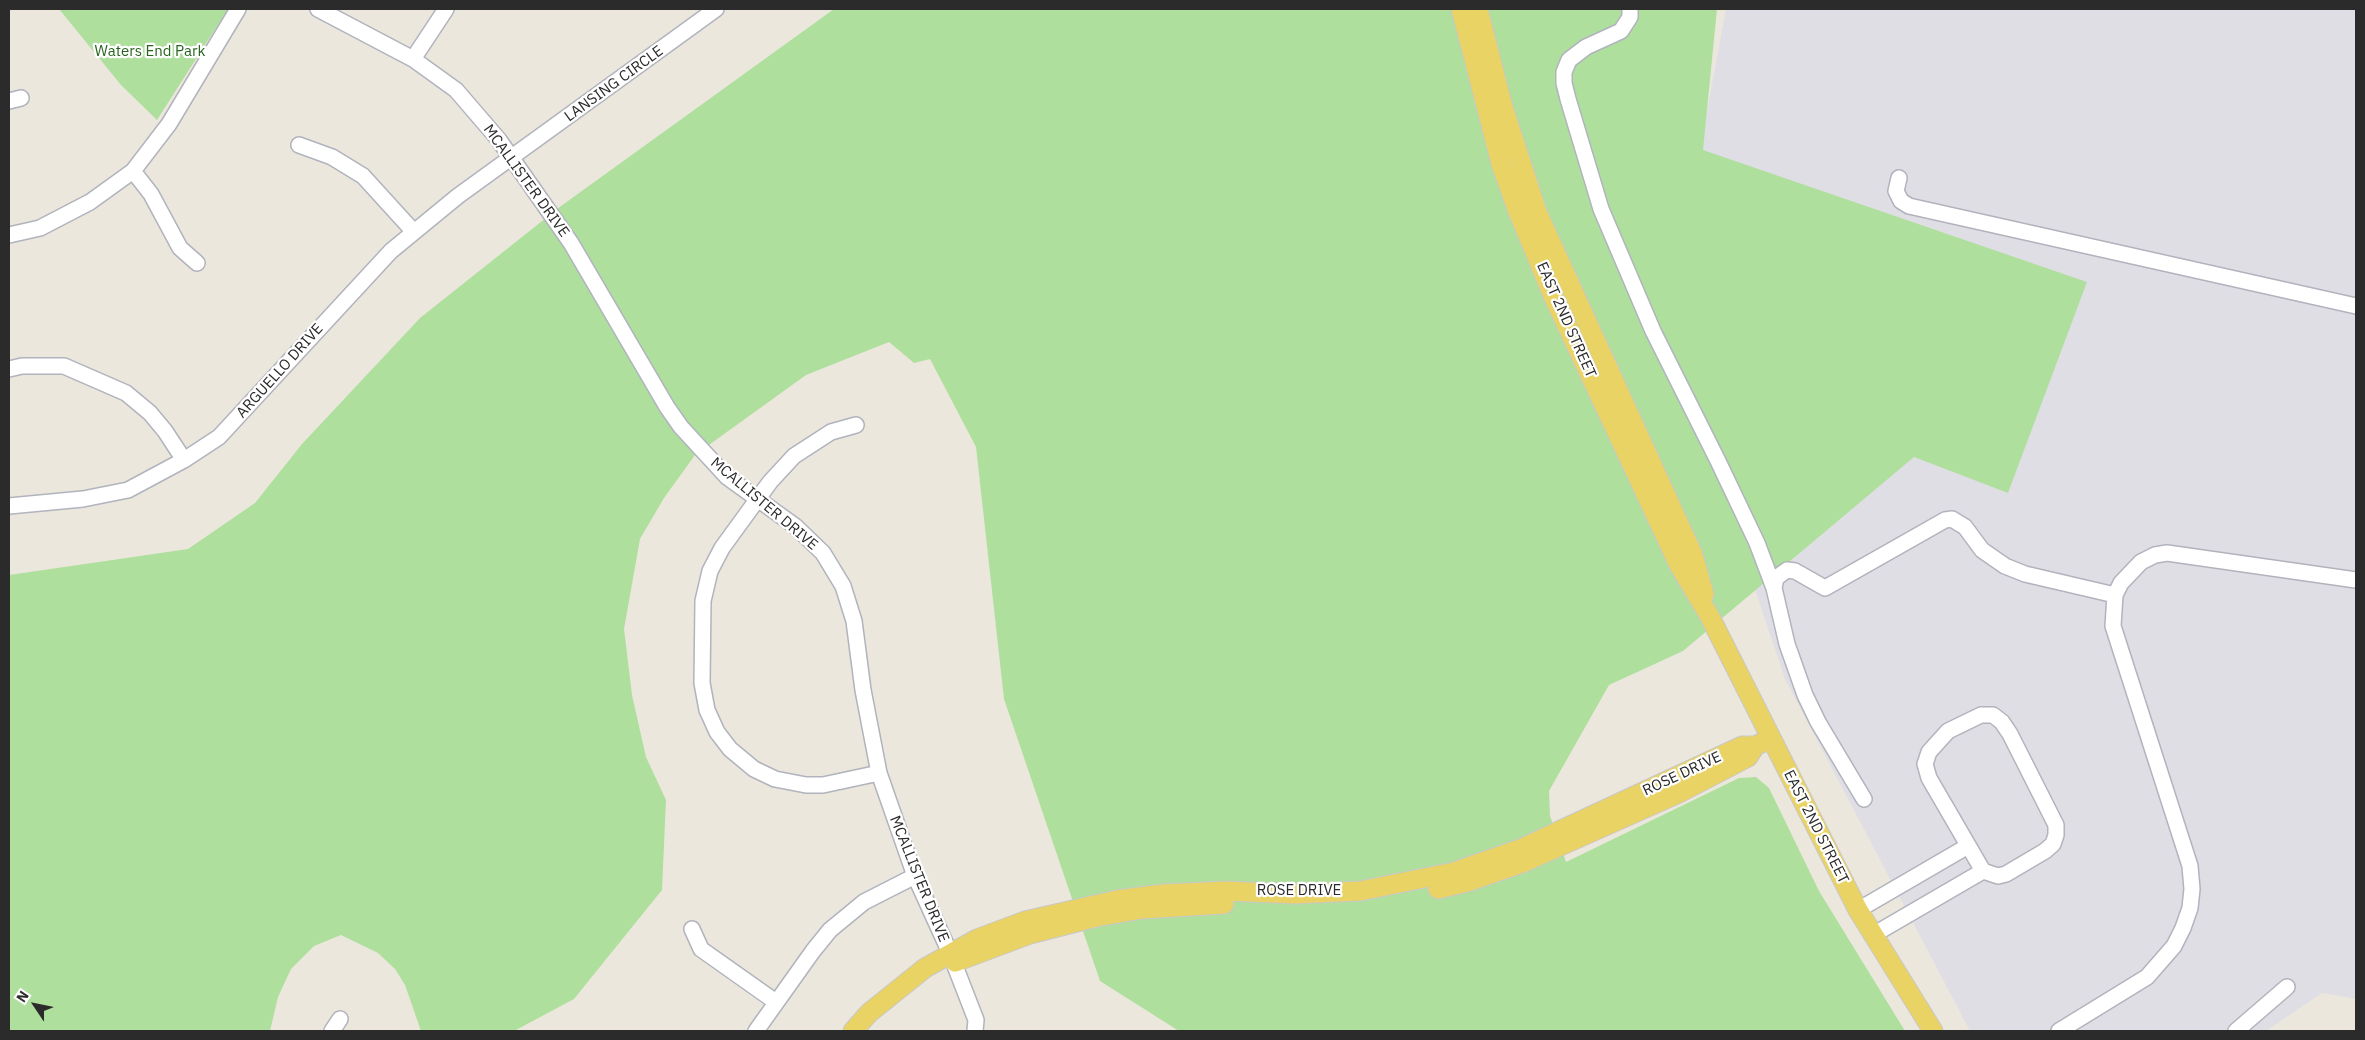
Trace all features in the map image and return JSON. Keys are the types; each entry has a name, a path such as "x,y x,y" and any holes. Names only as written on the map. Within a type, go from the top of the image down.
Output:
{"main road":[{"name":"EAST 2ND STREET","path":"1461,9 1490,125 1517,209 1554,298 1679,565 1710,616"},
{"name":"EAST 2ND STREET","path":"1478,9 1503,107 1537,212 1693,555 1710,616 1763,743 1858,910 1933,1031"},
{"name":"ROSE DRIVE","path":"853,1031 869,1013 899,987 952,957 978,939 1025,922 1117,900 1163,894 1226,891 1295,894 1360,891 1454,872 1520,849 1742,746 1763,743"},
{"name":"ROSE DRIVE","path":"869,1031 905,994 952,957"}],"street":[{"path":"9,235 40,228 90,202 133,171 169,124 238,9"},
{"name":"MCALLISTER DRIVE","path":"318,9 414,59 456,90 511,158 572,243 667,407 708,458 727,477 808,538 823,554 843,586 854,621 862,690 879,773 915,876 952,957 976,1020 975,1031"},
{"path":"414,59 446,9"},
{"name":"LANSING CIRCLE","path":"511,158 716,9"},
{"path":"1630,9 1630,17 1621,31 1586,47 1569,60 1564,72 1564,83 1602,209 1653,331 1732,487 1757,543 1774,588 1787,644 1805,695 1818,722 1864,799"},
{"path":"299,145 332,157 363,176 414,232"},
{"name":"ARGUELLO DRIVE","path":"9,506 84,499 128,490 184,460 219,437 233,424 390,251 458,196 511,158"},
{"path":"133,171 151,194 180,248 197,263"},
{"path":"1899,178 1896,191 1901,201 1909,206 2356,306"},
{"path":"9,369 22,366 64,366 126,393 150,413 165,430 184,460"},
{"path":"856,425 831,432 810,444 782,468 722,548 710,571 704,593 702,683 707,710 717,732 730,749 754,769 774,779 806,785 823,785 879,773"},
{"path":"1774,588 1776,578 1787,570 1795,571 1825,588 1945,520 1952,519 1965,527 1982,550 2005,566 2024,574 2115,595"},
{"path":"2059,1031 2147,977 2162,962 2183,928 2191,898 2192,888 2188,859 2113,626 2115,595 2125,577 2140,562 2155,555 2167,553 2356,580"},
{"path":"1981,715 1993,716 2002,722 2010,734 2052,815 2056,825 2056,835 2053,844 2045,851 2006,874 1991,875 1983,871 1968,846 1929,778 1925,764 1929,752 1948,730 1981,715"},
{"path":"1858,910 1968,846"},
{"path":"1873,935 1983,871"},
{"path":"756,1031 813,950 849,912 887,889 915,876"},
{"path":"692,929 701,949 776,1002"},
{"path":"2236,1031 2286,988"}],"shaded area":[{"path":"1726,9 2356,9 2356,999 2322,993 2266,1031 1970,1031 1785,679 1725,501 1698,159"}],"green space":[{"name":"Waters End Park","path":"59,9 228,9 157,120 121,85"},
{"path":"834,9 1717,9 1703,150 2087,282 2008,493 1914,457 1683,651 1609,685 1549,791 1550,816 1566,862 1739,778 1756,777 1769,788 1819,891 1905,1031 1179,1031 1100,981 1004,699 976,447 930,359 914,363 889,342 806,375 695,455 664,498 640,539 624,629 632,695 646,757 666,800 662,890 574,999 514,1031 421,1031 405,985 395,969 378,953 341,935 314,946 291,969 278,997 270,1031 9,1031 9,575 188,549 255,503 302,444 420,318 561,206"}]}
